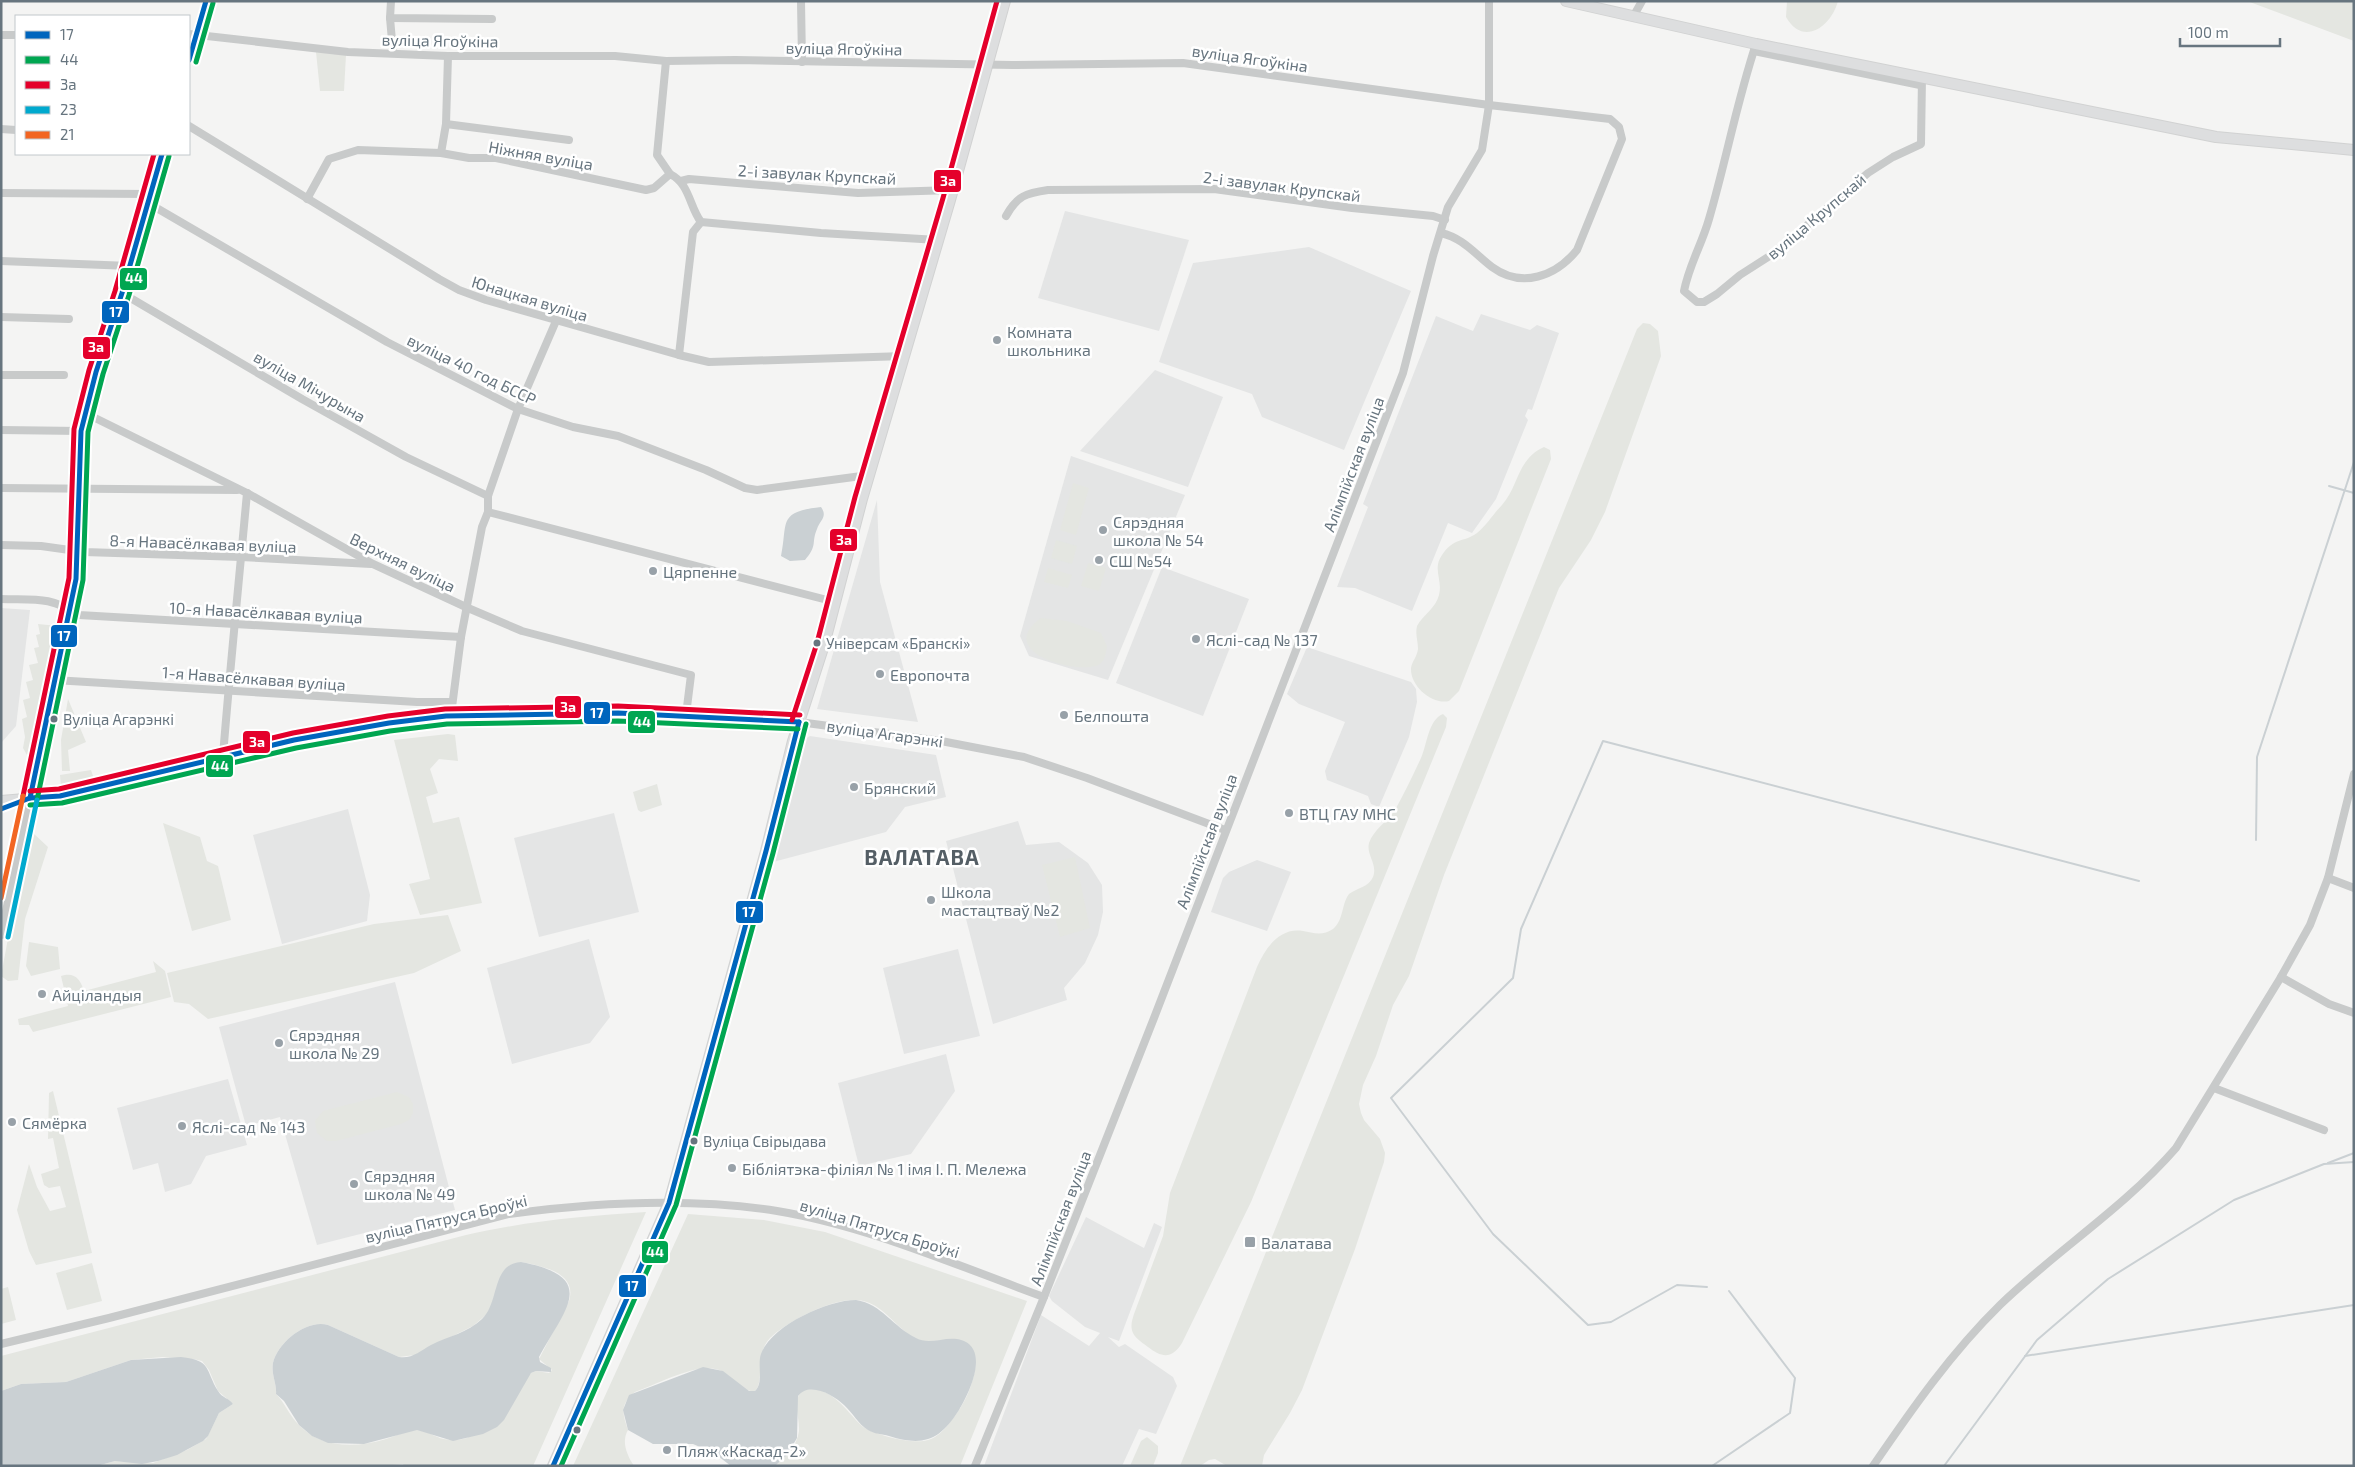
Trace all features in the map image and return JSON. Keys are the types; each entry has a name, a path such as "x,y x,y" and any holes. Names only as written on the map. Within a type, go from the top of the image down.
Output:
{"main road":[{"path":"553,1466 669,1203 766,851 799,722 835,602 869,475 905,356 1005,1"},
{"path":"1566,1 1700,31 1755,48 2216,137 2354,150"},
{"name":"вуліца Агарэнкі","path":"30,798 60,796 284,741 376,724 451,715 565,712 686,715 799,722"},
{"path":"1,801 30,798"},
{"path":"1,809 30,798"}],"street":[{"path":"190,54 193,34 206,1"},
{"path":"391,1 390,18 393,52"},
{"path":"801,1 802,62"},
{"path":"1445,220 1454,195 1482,150 1489,106 1489,1"},
{"path":"1633,17 1642,1"},
{"path":"390,18 492,19"},
{"name":"вуліца Ягоўкіна","path":"193,34 348,52 393,52 448,56 615,56 666,61 735,60 988,64 1183,63 1489,106 1610,119 1619,127 1622,139 1577,250 1568,261 1554,271 1528,279 1512,276 1494,268 1455,236 1441,233"},
{"path":"1,35 15,35"},
{"name":"вуліца Крупскай","path":"1755,48 1709,221 1686,277 1684,291 1696,302 1704,302 1717,294 1740,275 1776,252 1868,172 1893,157 1921,144 1921,81"},
{"path":"441,153 446,124 448,56"},
{"path":"666,61 658,155 670,174 681,181 701,222"},
{"path":"446,124 568,140"},
{"name":"Юнацкая вуліца","path":"190,127 459,290 556,321 679,356 709,362 905,356"},
{"path":"1,130 15,130"},
{"name":"Ніжняя вуліца","path":"307,199 329,159 358,150 441,153 469,158 496,158 646,190 654,188 670,174"},
{"path":"1,935 54,680 71,610 78,551 81,431 84,413 122,293 162,155"},
{"name":"2-і завулак Крупскай","path":"681,181 690,179 858,193 952,190"},
{"name":"2-і завулак Крупскай","path":"1006,216 1017,199 1028,194 1048,190 1214,189 1352,208 1433,216 1445,220"},
{"path":"1,193 150,194"},
{"name":"вуліца 40 год БССР","path":"148,203 387,342 518,409 572,427 618,436 706,470 745,488 757,490 801,482 869,475"},
{"name":"Алімпійская вуліца","path":"974,1466 1044,1297 1403,373 1433,256 1445,220"},
{"path":"701,222 821,233 938,240"},
{"path":"679,356 693,232 701,222"},
{"path":"1,261 130,266"},
{"name":"вуліца Мічурына","path":"122,293 406,457 488,496"},
{"path":"1,317 69,319"},
{"path":"451,715 461,638 482,527 488,512 488,496 518,409 556,321"},
{"path":"1,375 64,374"},
{"name":"Верхняя вуліца","path":"84,413 243,492 373,564 468,608 522,630 691,675 686,715"},
{"path":"1,430 81,431"},
{"path":"1,488 243,492 236,624 227,689 223,756"},
{"path":"488,512 835,602"},
{"name":"8-я Навасёлкавая вуліца","path":"1,545 41,546 78,551 373,564"},
{"name":"10-я Навасёлкавая вуліца","path":"1,599 48,600 79,615 461,638"},
{"name":"1-я Навасёлкавая вуліца","path":"54,680 417,702 452,702"},
{"name":"вуліца Агарэнкі","path":"799,722 918,737 1024,756 1225,830"},
{"path":"1874,1466 1952,1357 1975,1332 2036,1273 2157,1170 2170,1156 2214,1088 2310,925 2328,878 2354,774"},
{"path":"2328,878 2354,888"},
{"path":"2281,977 2329,1004 2354,1013"},
{"path":"2214,1088 2324,1130"},
{"name":"вуліца Пятруся Броўкі","path":"1,1344 109,1318 509,1214 610,1204 687,1202 802,1216 900,1245 1044,1297"}],"shaded area":[{"path":"1787,1 1838,1 1829,19 1816,30 1808,32 1800,31 1786,17"},
{"path":"2247,1 2354,1 2354,41"},
{"path":"316,52 346,55 344,91 320,91"},
{"path":"1065,211 1189,240 1159,331 1038,298"},
{"path":"1309,247 1411,291 1344,450 1262,417 1252,394 1159,362 1193,263"},
{"path":"1481,314 1530,330 1537,325 1559,333 1532,410 1528,409 1525,416 1528,420 1496,499 1472,533 1448,523 1412,611 1355,588 1337,587 1368,507 1363,504 1436,316 1473,331"},
{"path":"1643,323 1650,324 1658,331 1661,356 1605,512 1591,540 1559,588 1444,875 1409,976 1393,1005 1376,1056 1363,1085 1359,1104 1361,1113 1364,1120 1380,1139 1385,1153 1384,1162 1355,1249 1302,1390 1264,1455 1262,1466 1227,1466 1215,1459 1209,1460 1200,1466 1180,1466 1637,329"},
{"path":"1155,370 1223,397 1188,487 1080,451"},
{"path":"1544,447 1550,450 1551,459 1459,691 1449,701 1436,700 1429,697 1423,693 1414,681 1411,668 1418,649 1417,626 1435,604 1439,595 1439,560 1451,545 1472,536 1484,527 1508,498 1528,458"},
{"name":"СШ №54","path":"1071,456 1185,495 1108,680 1029,656 1020,636"},
{"path":"1073,483 1089,488 1076,535 1060,530"},
{"path":"877,500 880,582 918,722 817,709"},
{"path":"821,507 824,516 815,534 812,551 805,560 790,561 781,556 785,527 791,516 807,509"},
{"path":"1056,540 1077,546 1072,564 1051,558"},
{"path":"1088,563 1106,568 1099,591 1081,586"},
{"path":"1162,567 1249,599 1203,716 1116,683"},
{"path":"1048,568 1072,575 1068,588 1044,582"},
{"path":"1,608 30,610 16,726 1,743"},
{"path":"1041,618 1067,621 1101,633 1107,646 1103,660 1100,664 1091,667 1077,667 1046,659 1033,652 1027,642 1029,631"},
{"path":"38,624 58,626 31,753 27,755 23,748 25,737 22,719 27,717 23,700 30,698 26,682 33,680 29,665 38,663 34,648 39,647 36,635 40,634"},
{"path":"1307,647 1411,682 1416,689 1417,702 1409,737 1379,807 1371,804 1368,796 1327,780 1325,771 1345,722 1299,704 1287,694"},
{"path":"68,699 86,742 68,750 70,771 62,771 61,740"},
{"path":"1443,714 1447,718 1446,727 1251,1202 1182,1343 1171,1354 1162,1355 1153,1351 1134,1335 1132,1328 1133,1319 1163,1236 1170,1193 1257,967 1264,953 1274,941 1287,932 1322,933 1333,929 1341,917 1346,898 1349,894 1366,885 1371,880 1374,868 1369,852 1371,838 1395,810 1421,758 1431,727 1438,717"},
{"path":"448,734 455,735 458,761 439,759 430,769 438,793 426,797 433,823 459,817 482,903 420,915 409,884 430,879 394,740"},
{"path":"810,736 936,755 946,797 905,807 886,832 773,862 805,739"},
{"path":"91,770 94,779 61,787 60,775"},
{"path":"657,784 662,805 641,812 638,810 633,792"},
{"path":"348,809 370,895 367,921 282,944 253,835"},
{"path":"614,813 639,912 539,937 514,838"},
{"path":"1018,821 1026,845 1059,842 1088,863 1102,885 1103,912 1098,935 1085,963 1064,988 1067,1000 993,1024 946,841"},
{"path":"163,823 200,837 207,861 218,866 231,920 192,931"},
{"path":"33,833 48,847 25,919 18,980 8,981 1,976 15,901"},
{"path":"1075,857 1090,928 1060,937 1042,865"},
{"path":"1257,860 1291,872 1267,931 1211,912 1223,878 1229,872"},
{"path":"448,915 461,951 414,973 208,1019 189,1004 174,1002 167,973 374,924"},
{"path":"589,939 610,1017 590,1043 512,1064 487,968"},
{"path":"29,942 58,947 60,969 31,976 26,966"},
{"path":"958,949 980,1036 904,1054 883,968"},
{"path":"153,961 165,971 171,997 33,1032 29,1025 19,1025 18,1019 68,1006 61,976 73,976 81,983 84,991 156,972"},
{"path":"395,982 455,1210 317,1245 280,1117 246,1126 219,1027"},
{"path":"946,1054 955,1091 911,1154 859,1166 838,1083"},
{"name":"Яслі-сад № 143","path":"228,1079 247,1145 206,1156 191,1184 165,1192 158,1163 133,1170 117,1108"},
{"path":"53,1091 92,1253 36,1265 29,1251 17,1210 29,1164 37,1187 50,1211 66,1207 60,1186 49,1188 44,1185 41,1174 59,1168 53,1138 48,1139 49,1093"},
{"path":"397,1092 409,1097 413,1104 413,1113 409,1120 401,1124 336,1141 327,1141 317,1133 315,1121 323,1111"},
{"path":"646,1212 533,1466 404,1466 403,1464 383,1466 97,1466 115,1461 153,1463 187,1450 206,1439 219,1413 233,1404 218,1391 209,1370 202,1361 162,1357 131,1360 66,1382 21,1384 1,1391 1,1356 466,1235 578,1217","holes":["521,1262 556,1272 568,1283 570,1291 569,1301 539,1359 552,1370 549,1373 536,1371 531,1373 467,1438 447,1440 415,1430 363,1444 351,1445 329,1442 318,1439 299,1425 276,1394 273,1375 273,1363 276,1355 287,1340 303,1329 311,1325 328,1325 399,1357 415,1355 473,1326 487,1314"]},
{"path":"688,1214 764,1220 825,1232 1027,1301 960,1466 775,1466 796,1442 799,1431 797,1399 803,1390 813,1389 830,1395 862,1426 875,1433 913,1441 928,1440 938,1435 949,1424 965,1401 971,1386 976,1362 957,1339 919,1340 908,1334 877,1307 867,1302 846,1300 822,1307 798,1318 770,1338 762,1352 758,1387 755,1391 746,1389 723,1372 710,1368 689,1371 635,1392 630,1396 624,1409 624,1419 628,1430 625,1444 634,1466 573,1466"},
{"path":"1086,1217 1144,1248 1154,1223 1162,1227 1119,1341 1108,1337 1119,1347 1125,1344 1173,1377 1177,1386 1156,1434 1139,1429 1122,1466 984,1466 1041,1315 1089,1346 1100,1333 1085,1327 1052,1301 1049,1296"},
{"path":"521,1262 546,1268 561,1276 568,1286 569,1297 566,1310 539,1357 540,1362 551,1368 551,1372 536,1371 531,1373 504,1420 497,1427 483,1434 453,1441 417,1430 364,1444 328,1443 312,1436 299,1425 284,1401 276,1394 273,1363 276,1355 287,1340 303,1329 311,1325 328,1325 399,1357 412,1356 431,1345 464,1331 482,1319 488,1312 500,1276 511,1264"},
{"path":"92,1263 102,1301 67,1310 56,1273"},
{"path":"8,1287 16,1320 1,1324 1,1289"},
{"path":"856,1300 873,1306 916,1338 926,1341 957,1339 968,1343 974,1350 976,1359 975,1370 968,1392 952,1420 938,1434 922,1441 912,1441 873,1432 861,1425 840,1401 828,1394 815,1390 808,1390 798,1396 797,1438 787,1455 775,1466 731,1466 714,1453 693,1444 653,1444 628,1430 623,1410 629,1395 703,1367 723,1371 749,1391 755,1391 758,1388 760,1379 761,1354 776,1334 801,1316 830,1304"},
{"path":"191,1358 203,1364 223,1397 230,1400 233,1404 219,1413 208,1436 203,1441 177,1455 142,1464 115,1461 97,1466 1,1466 1,1391 21,1384 66,1382 131,1360"},
{"path":"1147,1437 1158,1446 1158,1453 1153,1466 1130,1466 1141,1441"}],"waterway":[{"path":"2256,840 2257,757 2354,462"},
{"path":"2329,486 2354,493"},
{"path":"1707,1287 1677,1285 1611,1322 1588,1325 1493,1234 1391,1098 1513,978 1521,929 1603,741 2139,881"},
{"path":"2328,1163 2354,1153"},
{"path":"1944,1466 2037,1340 2108,1279 2234,1200 2324,1164 2354,1162"},
{"path":"1712,1466 1790,1413 1795,1378 1729,1291"},
{"path":"2025,1356 2354,1305"}],"transit line":[{"name":"17","path":"190,57 206,1"},
{"name":"3а","path":"792,720 817,643 855,497 943,198 997,1"},
{"name":"44","path":"196,62 213,3"},
{"name":"3а","path":"23,796 69,578 74,429 89,370 115,291 154,155"},
{"name":"17","path":"30,798 76,579 81,431 96,372 122,293 162,155"},
{"name":"44","path":"37,800 83,580 88,432 103,374 129,295 169,156"},
{"name":"3а","path":"30,791 59,789 293,733 388,716 445,709 618,706 800,715"},
{"name":"17","path":"1,809 30,798 60,796 294,740 389,723 446,716 618,713 799,722"},
{"name":"44","path":"30,805 62,803 296,748 390,731 447,724 618,721 798,729"},
{"name":"17","path":"553,1466 669,1203 766,851 799,722"},
{"name":"44","path":"561,1466 676,1205 773,853 806,724"},
{"name":"21","path":"1,898 23,796"},
{"name":"23","path":"8,937 37,800"}],"place":[{"name":"Комната школьника","path":"997,340"},
{"name":"Сярэдняя школа № 54","path":"1103,530"},
{"name":"СШ №54","path":"1099,560"},
{"name":"Цярпенне","path":"653,571"},
{"name":"Яслі-сад № 137","path":"1196,639"},
{"name":"Універсам «Бранскі»","path":"817,643"},
{"name":"Европочта","path":"880,674"},
{"name":"Белпошта","path":"1064,715"},
{"name":"Вуліца Агарэнкі","path":"54,719"},
{"name":"Брянский","path":"854,787"},
{"name":"ВТЦ ГАУ МНС","path":"1289,813"},
{"name":"Школа мастацтваў №2","path":"931,900"},
{"name":"Айціландыя","path":"42,994"},
{"name":"Сярэдняя школа № 29","path":"279,1043"},
{"name":"Сямёрка","path":"12,1122"},
{"name":"Яслі-сад № 143","path":"182,1126"},
{"name":"Вуліца Свірыдава","path":"694,1141"},
{"name":"Бібліятэка-філіял № 1 імя І. П. Мележа","path":"732,1168"},
{"name":"Сярэдняя школа № 49","path":"354,1184"},
{"name":"Валатава","path":"1250,1242"},
{"name":"Пляж «Каскад-2»","path":"667,1450"}],"district":[{"name":"ВАЛАТАВА","path":"922,856"}]}
